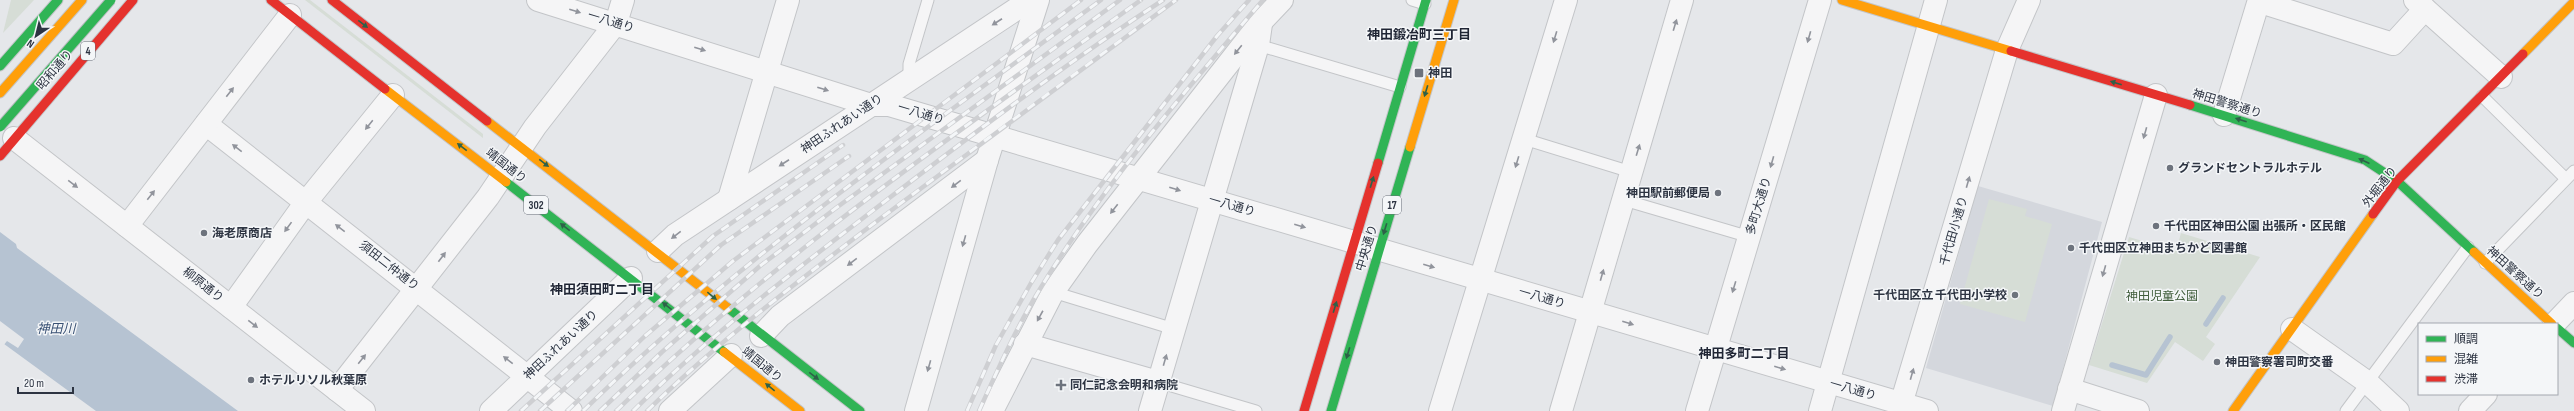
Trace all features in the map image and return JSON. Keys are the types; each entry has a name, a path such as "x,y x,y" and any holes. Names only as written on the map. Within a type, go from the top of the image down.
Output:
{"main road":[{"path":"0,66 58,0"},
{"path":"0,93 82,0"},
{"path":"0,119 7,132 111,0"},
{"name":"昭和通り","path":"7,132 43,102 133,0"},
{"name":"靖国通り","path":"271,0 731,355 800,411"},
{"name":"靖国通り","path":"332,0 658,251 761,336 860,411"},
{"name":"中央通り","path":"1331,411 1454,0"},
{"name":"神田警察通り","path":"1842,0 2224,115 2365,160 2397,181 2552,323"},
{"name":"中央通り","path":"1304,411 1426,2"},
{"name":"外堀通り","path":"2233,411 2397,181 2574,2"},
{"name":"4","path":"0,156 7,132"},
{"path":"2558,329 2574,343"}],"street":[{"name":"一八通り","path":"538,0 616,23 872,105 890,105 1829,383 1901,408 1927,411"},
{"path":"337,390 418,289 501,177 522,146 616,23 623,0"},
{"path":"729,199 788,0"},
{"name":"神田ふれあい通り","path":"658,251 675,235 1030,0"},
{"path":"916,411 987,160 996,136 1038,0"},
{"path":"992,411 1053,292 1087,244 1138,178 1261,22 1282,0"},
{"path":"1440,411 1482,281 1566,0"},
{"path":"1561,411 1682,0"},
{"name":"多町大通り","path":"1697,411 1820,0"},
{"path":"1820,411 1936,0"},
{"name":"千代田小通り","path":"1901,408 2007,50 2029,0"},
{"path":"2224,115 2260,0 2270,6 2393,44 2420,4 2501,77"},
{"path":"127,226 290,15"},
{"path":"1150,411 1211,200 1258,45 1261,22"},
{"path":"231,307 306,202 393,95"},
{"path":"2063,411 2156,95"},
{"name":"須田二仲通り","path":"206,124 528,375 571,411"},
{"name":"柳原通り","path":"7,132 42,161 364,411"},
{"path":"761,336 780,316 987,160"},
{"name":"神田ふれあい通り","path":"491,411 631,278"},
{"path":"2554,323 2574,303"},
{"path":"2292,329 2367,382 2398,411"},
{"path":"1025,344 1158,382"},
{"path":"670,411 731,355"},
{"path":"2069,389 2138,411"},
{"path":"2470,411 2485,395"}],"lane":[{"path":"908,80 909,64 928,0"},
{"path":"1412,0 1426,2"},
{"path":"1258,45 1400,87"},
{"path":"2482,96 2566,179"},
{"path":"1524,139 1632,172"},
{"path":"2485,262 2574,171"},
{"path":"1624,200 1750,236"},
{"path":"2346,411 2468,247"},
{"path":"1053,292 1174,329"},
{"path":"1158,382 1256,411"}],"shaded area":[{"name":"千代田区立 千代田小学校","path":"1978,186 2102,222 2053,406 1926,368"}],"green space":[{"path":"11,0 34,0 3,33"},
{"path":"305,0 310,0 483,134 483,138"},
{"path":"1989,199 2027,209 2025,216 2052,224 2025,322 1960,304"},
{"name":"神田児童公園","path":"2181,233 2260,257 2206,337 2215,344 2203,361 2175,342 2147,383 2089,365 2129,237 2176,251"}],"water":[{"name":"神田川","path":"0,232 16,244 17,248 238,411 96,411 0,341"}],"pier":[{"path":"0,321 24,339 18,348 7,341 3,346 0,343"}],"waterway":[{"path":"2206,324 2223,298"},
{"path":"2112,365 2146,375 2170,337"}],"railway":[{"path":"567,411 645,336 733,261 1081,0"},
{"path":"583,411 643,354 769,248 834,197 1101,0"},
{"path":"600,411 662,352 760,266 836,208 1120,0"},
{"path":"616,411 677,354 805,247 938,146 1141,0"},
{"path":"633,411 690,358 779,283 942,157 1015,103 1163,0"},
{"path":"647,411 703,359 821,264 1065,81 1176,0"},
{"path":"967,411 996,345 1031,283 1058,240 1217,36 1249,0"},
{"path":"979,411 1023,319 1064,251 1117,177 1146,140 1263,0"},
{"path":"521,411 713,236 843,145"},
{"path":"540,411 721,245 849,156"}],"traffic: fast":[{"path":"0,66 58,0"},
{"path":"0,127 111,0"},
{"path":"1378,163 1426,0"},
{"path":"2190,105 2365,160 2397,181 2474,252"},
{"path":"1331,411 1410,147"},
{"path":"506,182 724,352"},
{"path":"728,308 860,411"},
{"path":"2558,329 2574,343"}],"traffic: slow":[{"path":"0,93 82,0"},
{"path":"1410,147 1454,0"},
{"path":"1842,0 2011,51"},
{"path":"2523,54 2574,2"},
{"path":"385,89 506,182"},
{"path":"487,121 728,308"},
{"path":"2233,411 2373,214"},
{"path":"2474,252 2551,323"},
{"path":"724,352 800,411"}],"traffic: jam":[{"path":"0,156 133,0"},
{"path":"271,0 385,89"},
{"path":"332,0 487,121"},
{"path":"2011,51 2190,105"},
{"path":"2373,214 2397,181 2523,54"},
{"path":"1304,411 1378,163"}],"place":[{"name":"神田","path":"1419,73"},
{"name":"グランドセントラルホテル","path":"2170,168"},
{"name":"神田駅前郵便局","path":"1718,193"},
{"name":"千代田区神田公園 出張所・区民館","path":"2156,226"},
{"name":"海老原商店","path":"204,233"},
{"name":"千代田区立神田まちかど図書館","path":"2071,248"},
{"name":"千代田区立 千代田小学校","path":"2015,295"},
{"name":"神田警察署司町交番","path":"2217,362"},
{"name":"ホテルリソル秋葉原","path":"251,380"},
{"name":"同仁記念会明和病院","path":"1061,385"}],"district":[{"name":"神田鍛冶町三丁目","path":"1419,35"},
{"name":"神田須田町二丁目","path":"602,290"},
{"name":"神田多町二丁目","path":"1744,354"}]}
